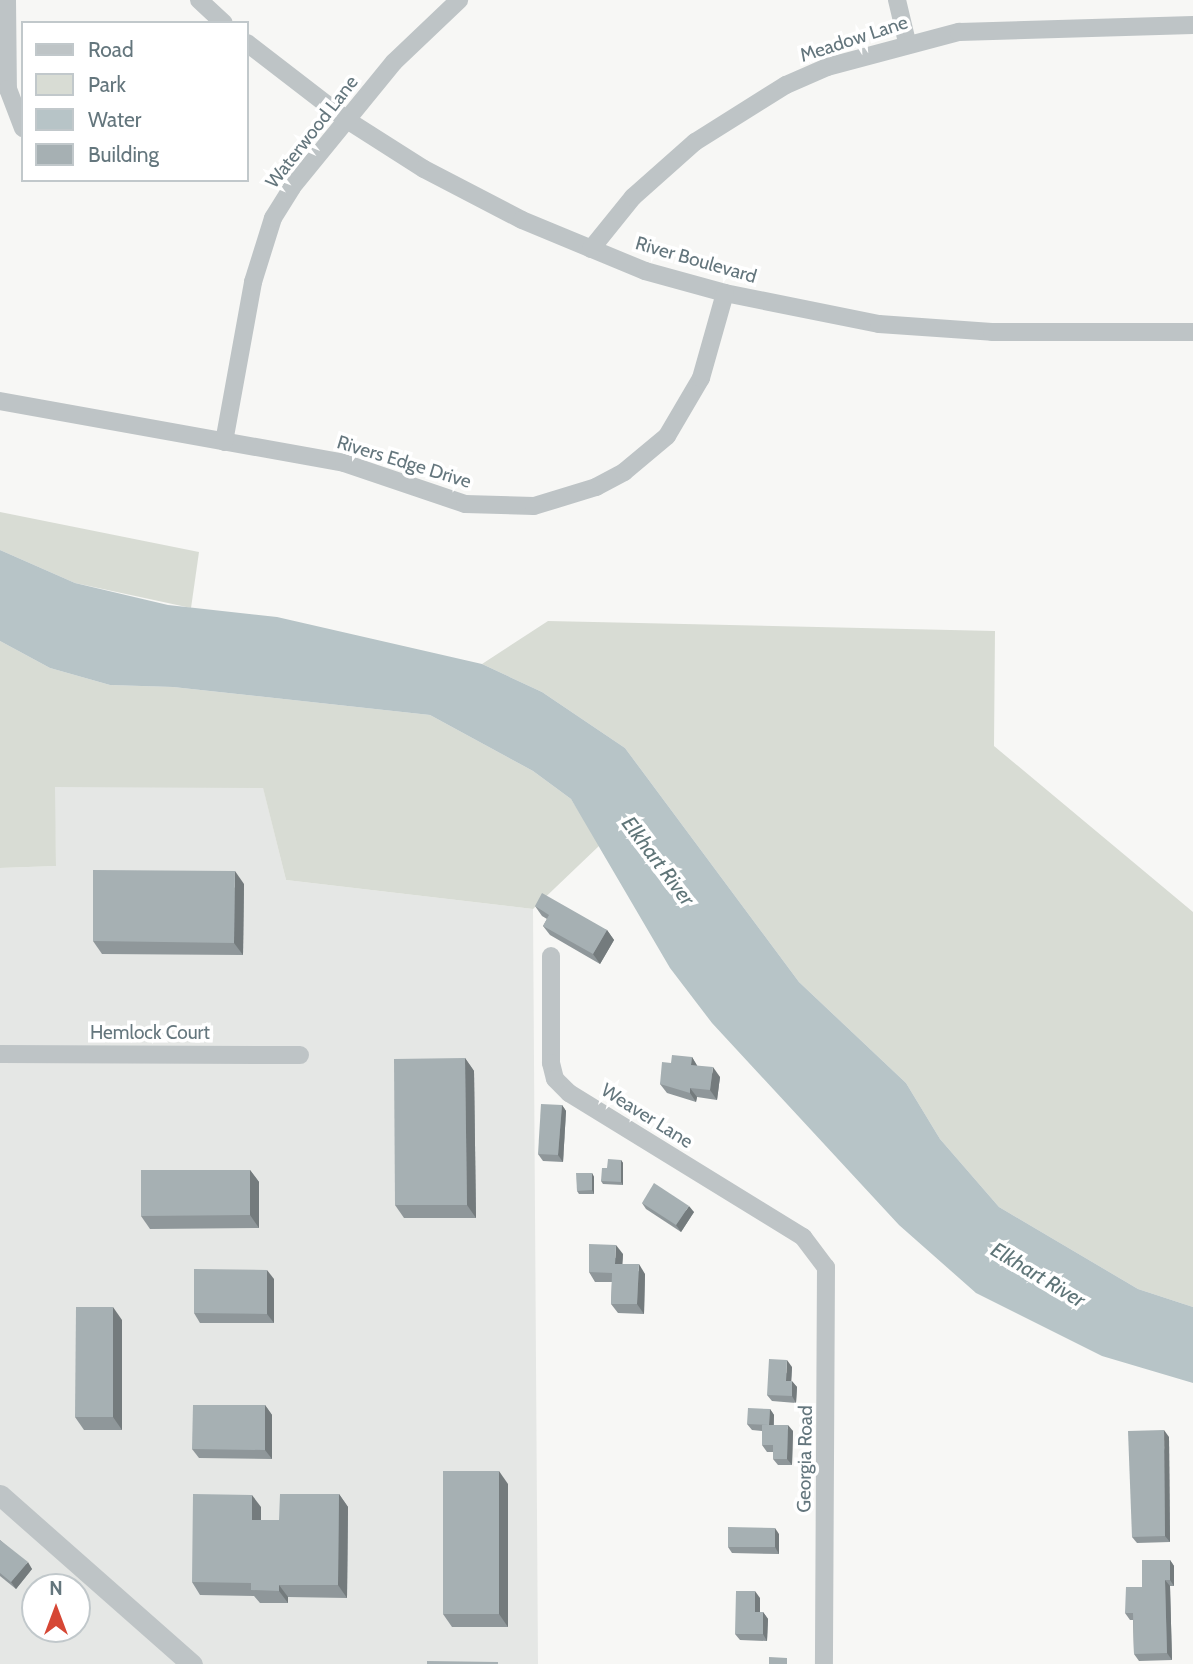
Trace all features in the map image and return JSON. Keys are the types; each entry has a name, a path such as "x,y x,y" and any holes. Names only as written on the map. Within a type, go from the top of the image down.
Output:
{"street":[{"path":"7,0 8,89 21,123"},
{"path":"199,0 222,21"},
{"name":"Waterwood Lane","path":"224,442 262,246 292,187 413,42 459,0"},
{"path":"897,0 907,42"},
{"name":"Meadow Lane","path":"591,248 662,168 739,112 827,67 907,42 1007,27 1193,25"},
{"name":"River Boulevard","path":"248,44 347,120 476,197 645,271 725,293 830,316 929,328 1055,334 1193,332"},
{"name":"Rivers Edge Drive","path":"0,401 344,463 465,504 501,508 565,499 624,472 667,436 701,378 725,293"},
{"name":"Weaver Lane","path":"551,956 551,1063 555,1079 569,1093 803,1237 820,1255"},
{"name":"Hemlock Court","path":"0,1054 300,1055"},
{"name":"Georgia Road","path":"820,1255 828,1280 824,1664"},
{"path":"0,1494 192,1664"}],"shaded area":[{"path":"54,787 263,787 286,880 533,909 538,1664 0,1664 0,868 56,866"}],"green space":[{"path":"0,512 199,552 191,608 75,583 0,550"},
{"path":"548,621 995,631 994,746 1193,912 1193,1307 1138,1289 999,1207 940,1139 906,1083 799,982 625,748 542,692 482,664"},
{"path":"0,641 50,668 110,685 173,687 430,715 533,771 571,799 600,845 533,909 286,880 263,788 55,787 56,866 0,868"}],"water":[{"name":"Elkhart River","path":"0,550 75,583 168,605 277,617 482,664 542,692 625,748 799,982 906,1083 940,1139 999,1207 1138,1289 1193,1307 1193,1383 1102,1356 976,1293 899,1225 712,1023 670,968 571,799 533,771 430,715 173,687 110,685 50,668 0,641"}],"building":[{"path":"93,870 235,871 234,943 93,941"},
{"path":"542,893 607,930 593,954 543,926 549,915 535,906"},
{"path":"672,1055 692,1057 691,1065 713,1067 710,1090 690,1088 690,1093 660,1084 662,1062 671,1063"},
{"path":"465,1058 467,1205 395,1205 394,1059"},
{"path":"541,1104 562,1105 558,1155 538,1154"},
{"path":"608,1159 621,1160 621,1182 601,1181 602,1168 607,1168"},
{"path":"141,1170 250,1170 250,1215 141,1216"},
{"path":"576,1173 592,1173 592,1190 577,1191"},
{"path":"654,1183 689,1206 676,1225 642,1203"},
{"path":"589,1244 616,1245 615,1264 639,1264 637,1304 611,1304 612,1273 589,1272"},
{"path":"194,1269 267,1270 267,1314 194,1313"},
{"path":"76,1307 113,1307 113,1417 75,1417"},
{"path":"769,1359 787,1360 786,1381 792,1381 792,1396 767,1395"},
{"path":"193,1405 265,1405 265,1450 192,1449"},
{"path":"748,1408 770,1409 769,1425 747,1424"},
{"path":"762,1425 788,1425 787,1459 773,1459 773,1445 762,1445"},
{"path":"1164,1430 1165,1536 1132,1537 1128,1431"},
{"path":"443,1471 499,1471 499,1614 443,1614"},
{"path":"193,1494 252,1495 252,1520 279,1520 280,1494 339,1494 338,1585 279,1585 279,1591 251,1590 251,1583 192,1582"},
{"path":"728,1527 775,1528 775,1547 728,1547"},
{"path":"0,1540 28,1562 11,1582 0,1573"},
{"path":"1142,1560 1170,1560 1170,1580 1165,1580 1167,1653 1134,1654 1133,1613 1125,1613 1126,1587 1142,1587"},
{"path":"736,1591 755,1591 755,1612 763,1612 763,1634 735,1634"},
{"path":"769,1657 787,1658 787,1664 769,1664"},
{"path":"427,1661 498,1662 498,1664 427,1664"}]}
